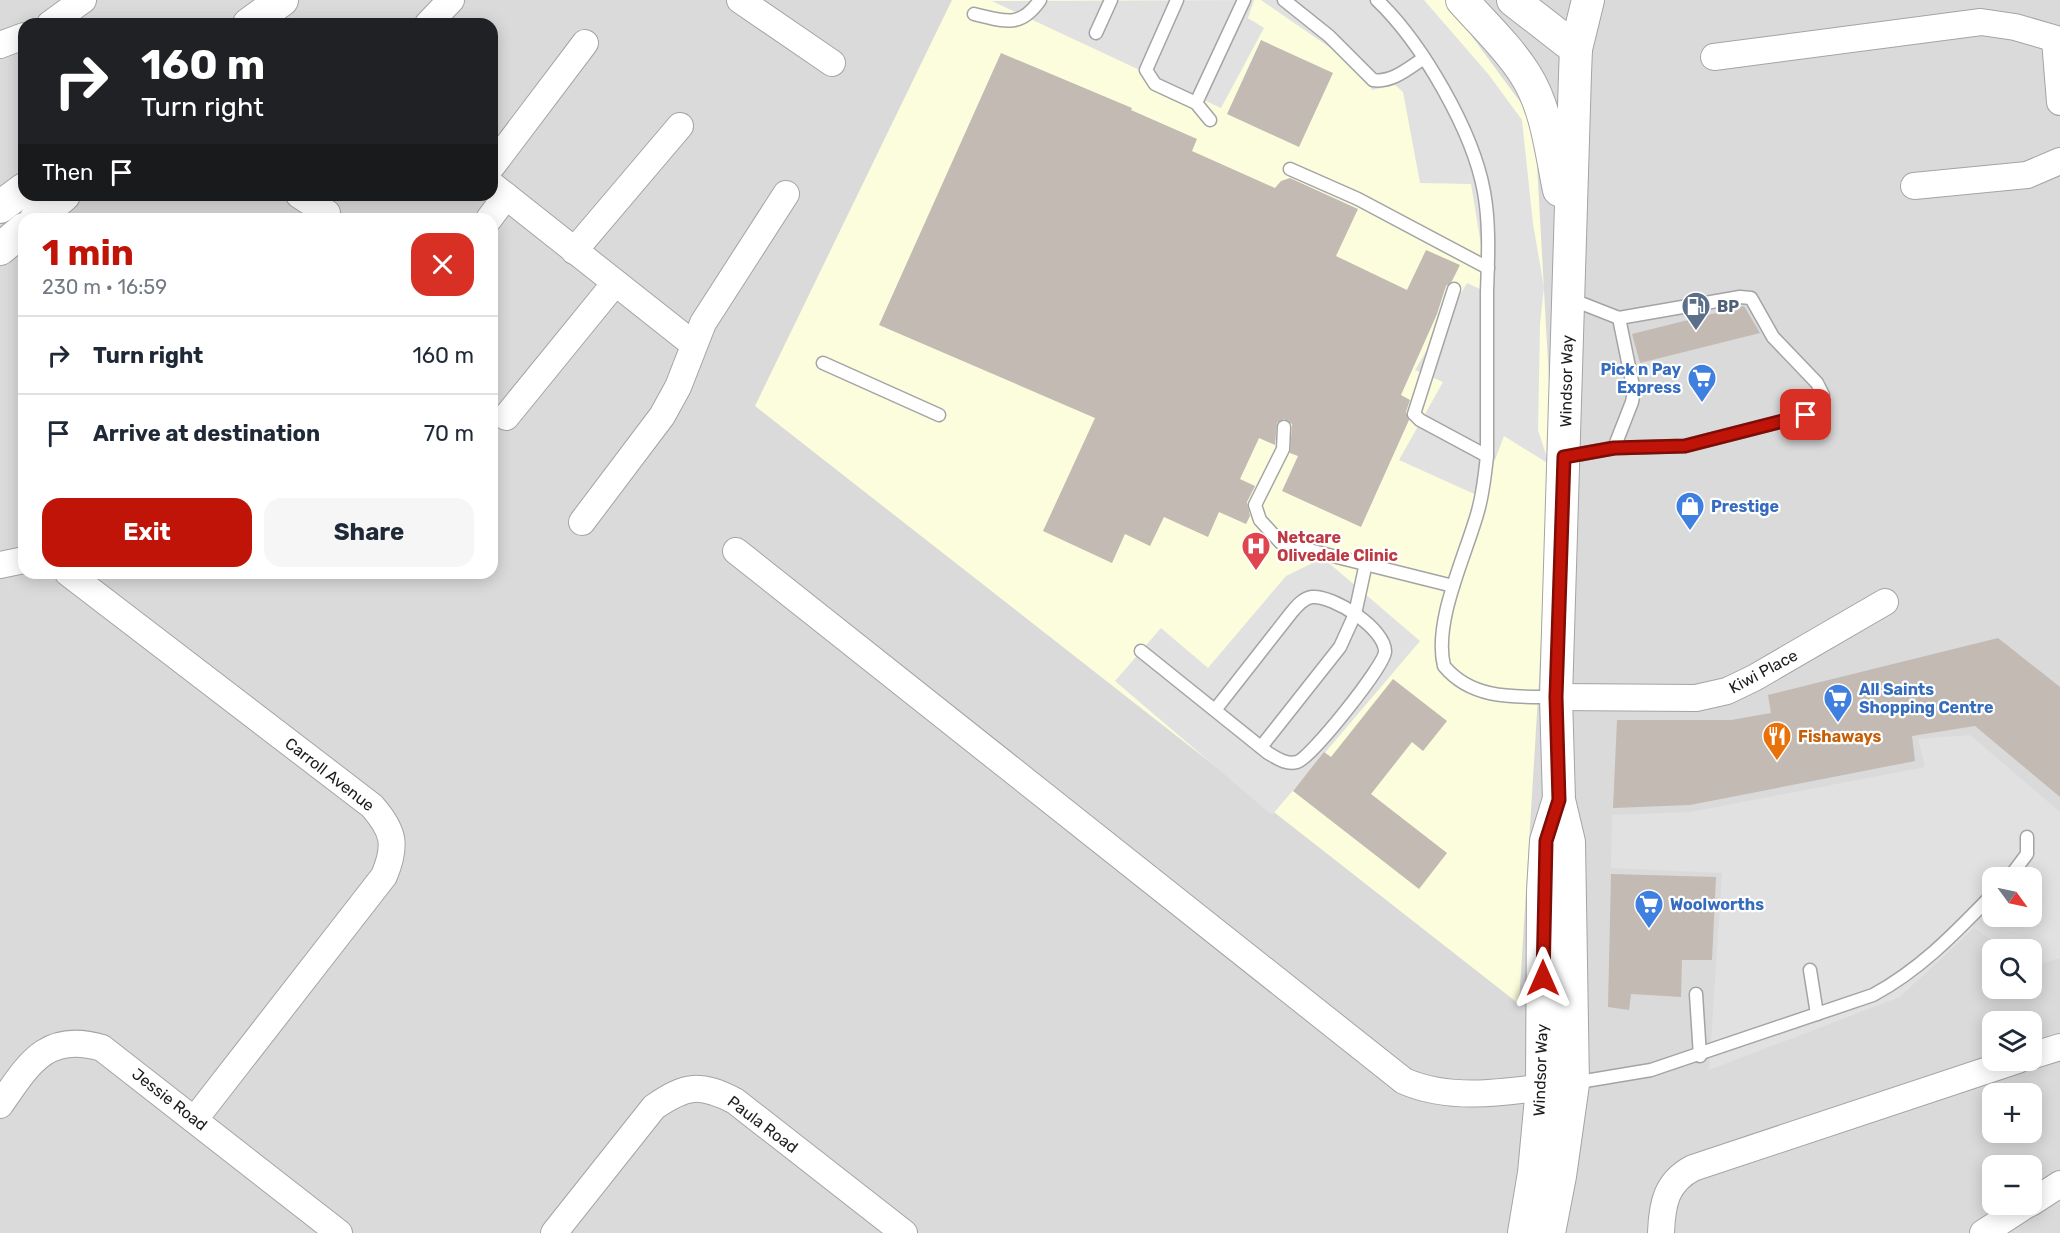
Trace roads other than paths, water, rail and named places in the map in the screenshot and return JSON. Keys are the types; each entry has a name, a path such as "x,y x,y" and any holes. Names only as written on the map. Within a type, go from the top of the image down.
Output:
{"street":[{"path":"62,18 83,0"},
{"path":"434,18 451,0"},
{"path":"740,0 832,63"},
{"path":"1462,0 1510,53 1526,76 1540,106 1569,241"},
{"path":"1514,0 1576,49"},
{"name":"Windsor Way","path":"1549,1233 1573,1084 1569,842 1559,800 1556,697 1576,49 1588,0"},
{"path":"1714,57 1980,11 2014,27 2058,40 2060,102"},
{"path":"0,45 18,38"},
{"path":"498,158 585,43"},
{"path":"574,250 680,126"},
{"path":"1914,186 2027,175 2060,161"},
{"path":"499,190 693,344"},
{"path":"0,207 18,194"},
{"path":"582,522 662,416 678,387 693,344 717,299 786,194"},
{"path":"43,213 57,201"},
{"path":"312,201 330,209"},
{"path":"0,249 18,234"},
{"path":"506,417 615,283"},
{"path":"736,550 1404,1081 1426,1090 1447,1094 1573,1084"},
{"path":"0,565 18,561"},
{"name":"Carroll Avenue","path":"76,579 372,806 384,819 393,839 392,858 384,876 195,1119"},
{"name":"Kiwi Place","path":"1556,697 1696,699 1727,691 1754,678 1885,602"},
{"name":"Windsor Way","path":"1524,1233 1534,1173 1542,1088 1543,891 1546,841 1559,800"},
{"name":"Jessie Road","path":"0,1105 33,1059 52,1047 76,1042 102,1048 118,1058 339,1233"},
{"path":"2042,1053 2060,1047"},
{"path":"1661,1233 1664,1203 1669,1187 1680,1174 1985,1071"},
{"name":"Paula Road","path":"554,1233 654,1107 670,1095 691,1087 714,1090 735,1101 904,1233"},
{"path":"2042,1196 2060,1185"},
{"path":"1983,1233 2012,1215"}],"lane":[{"path":"974,14 1018,21 1031,13 1040,0"},
{"path":"1096,33 1111,0"},
{"path":"1176,0 1146,70 1155,84 1196,103 1210,120"},
{"path":"1196,103 1244,0"},
{"path":"1284,0 1329,36 1373,80 1382,81 1393,78 1424,58"},
{"path":"1377,0 1424,58 1456,113 1473,151 1484,192 1488,268 1487,456 1484,487 1453,586 1441,654 1444,666 1463,684 1498,695 1556,697"},
{"path":"1290,169 1358,199 1488,268"},
{"path":"1454,289 1414,414 1420,420 1487,456"},
{"path":"1564,457 1614,448 1685,446 1814,412 1823,402 1823,395 1817,383 1773,337 1751,298 1740,297 1619,318 1567,297"},
{"path":"1614,448 1634,391 1619,318"},
{"path":"823,363 939,415"},
{"path":"1284,427 1283,449 1255,505 1260,520 1281,543 1453,586"},
{"path":"1261,747 1340,647 1356,614 1366,563"},
{"path":"1141,651 1261,747 1280,760 1290,763 1306,757 1380,664 1385,652 1383,642 1356,614 1328,600 1311,597 1300,603 1215,710"},
{"path":"2017,867 2027,854 2027,837"},
{"path":"1573,1084 1627,1076 1700,1056 1874,995 1903,979 1952,937 1982,906"},
{"path":"1810,970 1817,1014"},
{"path":"1696,994 1700,1056"}],"place":[{"name":"BP","path":"1696,332"},
{"name":"Pick n Pay Express","path":"1702,404"},
{"name":"Prestige","path":"1690,532"},
{"name":"Netcare Olivedale Clinic","path":"1256,572"},
{"name":"All Saints Shopping Centre","path":"1838,724"},
{"name":"Fishaways","path":"1777,762"},
{"name":"Woolworths","path":"1649,930"}]}
